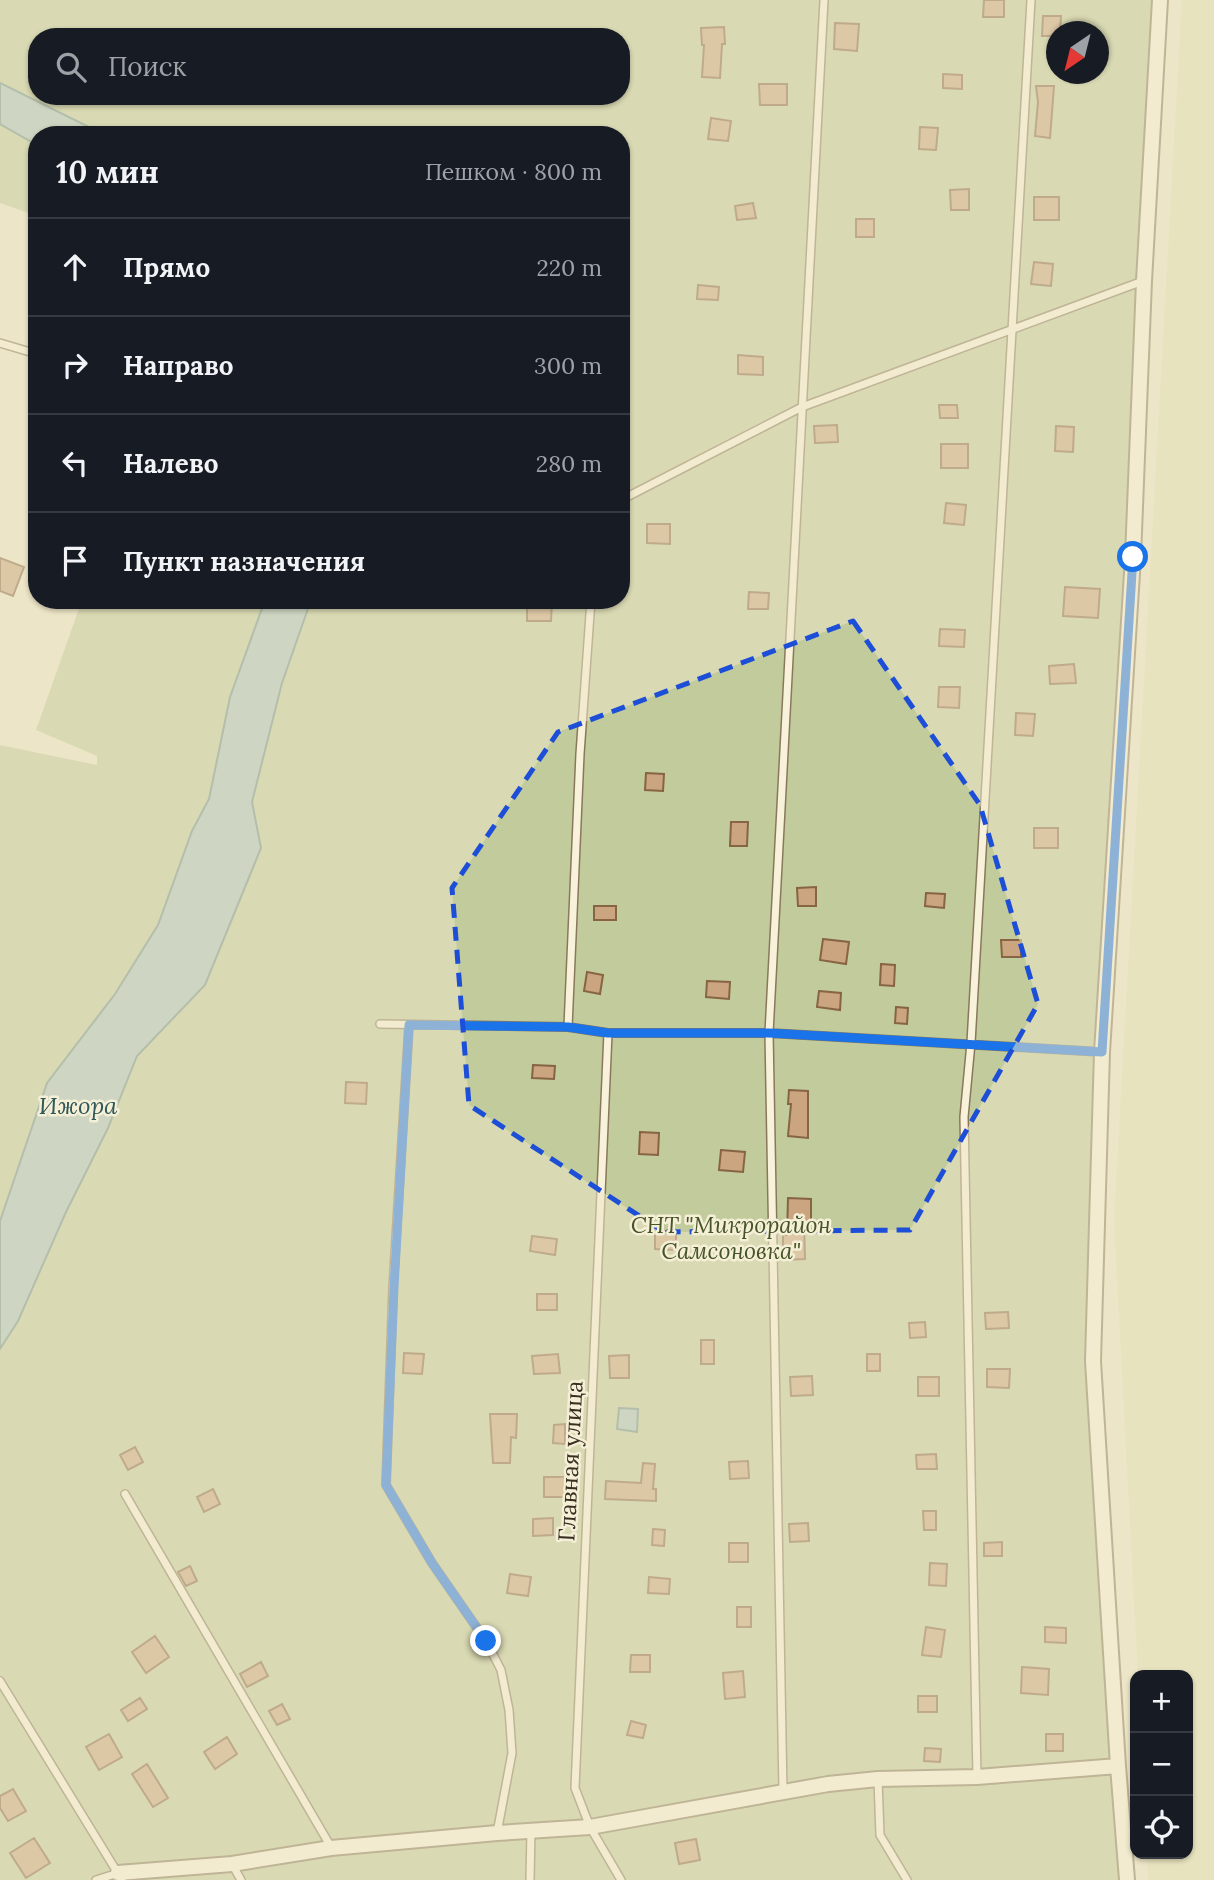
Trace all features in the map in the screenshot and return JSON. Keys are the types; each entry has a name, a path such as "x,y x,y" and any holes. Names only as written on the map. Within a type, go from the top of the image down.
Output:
{"street":[{"path":"1127,1880 1093,1361 1102,1052 1133,557 1144,281 1160,0"},
{"path":"120,1877 232,1864 331,1848 497,1832 590,1827 783,1792 878,1779 977,1777 1118,1766"}],"lane":[{"path":"783,1792 769,1033 824,0"},
{"path":"977,1777 964,1117 971,1043 1031,0"},
{"path":"630,495 802,407 1144,281"},
{"path":"0,343 28,351"},
{"path":"568,1027 580,754 590,609"},
{"path":"380,1024 568,1027 608,1033 769,1033 1102,1052"},
{"path":"409,1025 386,1485 432,1563 486,1641 500,1671 509,1710 512,1754 497,1832"},
{"name":"Главная улица","path":"608,1033 575,1787 590,1827 621,1880"},
{"path":"125,1494 331,1848"},
{"path":"0,1681 120,1877 96,1880"},
{"path":"878,1779 880,1835 907,1880"},
{"path":"530,1880 531,1830"},
{"path":"232,1864 241,1880"}],"highlighted area":[{"path":"853,621 980,805 1038,1004 910,1230 664,1232 469,1105 452,888 558,732"}],"shaded area":[{"path":"1182,0 1214,0 1214,1880 1148,1880 1147,1859 1193,1859 1193,1670 1138,1670 1114,1220"}],"green space":[{"name":"СНТ \"Микрорайон Самсоновка\"","path":"0,0 1160,0 1093,1361 1127,1880 0,1880 0,1349 18,1321 66,1212 108,1128 137,1056 205,985 261,848 252,802 282,683 308,609 630,609 630,126 87,126 44,105 630,105 630,28 28,28 28,97 0,83"},
{"path":"0,124 28,140 28,213 0,203"},
{"path":"79,609 262,609 230,697 209,799 192,831 158,925 115,994 47,1083 0,1221 0,745 97,765 97,756 36,730"}],"water":[{"path":"0,83 28,97 28,105 44,105 87,126 28,126 28,140 0,124"},
{"name":"Ижора","path":"262,609 308,609 282,683 252,802 261,848 205,985 137,1056 108,1128 66,1212 18,1321 0,1349 0,1221 47,1083 115,994 158,925 192,831 209,799 230,697"},
{"path":"619,1408 638,1409 637,1432 617,1429"}],"building":[{"path":"984,0 1004,0 1004,17 983,17"},
{"path":"1043,16 1061,16 1061,21 1046,21 1046,36 1042,36"},
{"path":"835,23 859,24 857,51 834,49"},
{"path":"724,27 725,44 722,44 720,78 702,77 704,45 701,28"},
{"path":"943,74 962,75 962,89 943,88"},
{"path":"759,84 787,84 787,105 760,105"},
{"path":"1036,86 1054,86 1050,138 1035,136 1038,102"},
{"path":"711,118 731,121 728,141 708,139"},
{"path":"920,127 938,128 936,150 919,149"},
{"path":"969,189 969,210 951,210 950,190"},
{"path":"1034,197 1059,197 1059,220 1034,220"},
{"path":"753,203 756,218 737,220 735,206"},
{"path":"856,219 874,219 874,237 856,237"},
{"path":"1034,262 1053,264 1051,286 1031,284"},
{"path":"698,285 719,287 718,300 697,299"},
{"path":"738,355 763,357 763,375 738,374"},
{"path":"939,405 957,405 958,418 940,418"},
{"path":"837,425 838,442 815,443 814,426"},
{"path":"1056,426 1074,427 1073,452 1055,451"},
{"path":"941,444 968,444 968,468 941,468"},
{"path":"946,503 966,505 964,525 944,523"},
{"path":"647,524 670,524 670,544 647,543"},
{"path":"0,558 24,567 13,596 0,591"},
{"path":"1065,587 1100,589 1098,618 1063,616"},
{"path":"749,592 769,593 768,609 748,609"},
{"path":"527,609 552,609 551,621 527,621"},
{"path":"940,629 965,630 964,647 939,646"},
{"path":"1074,664 1076,683 1050,684 1049,666"},
{"path":"939,687 960,687 959,708 938,707"},
{"path":"1016,713 1035,714 1033,736 1015,735"},
{"path":"646,773 664,774 663,791 645,790"},
{"path":"731,822 748,822 747,846 730,846"},
{"path":"1034,828 1058,828 1058,848 1034,848"},
{"path":"816,887 816,906 798,906 797,888"},
{"path":"926,893 945,894 944,908 925,906"},
{"path":"594,906 616,906 616,920 594,920"},
{"path":"823,939 849,942 846,964 820,960"},
{"path":"1001,940 1021,940 1021,957 1002,957"},
{"path":"881,964 895,965 894,986 880,985"},
{"path":"587,972 603,975 600,994 584,991"},
{"path":"707,981 730,982 729,999 706,997"},
{"path":"819,991 841,993 840,1010 817,1007"},
{"path":"896,1007 908,1008 907,1024 895,1023"},
{"path":"533,1065 555,1066 554,1079 532,1078"},
{"path":"346,1082 367,1083 366,1104 345,1103"},
{"path":"789,1090 808,1091 808,1138 788,1136 791,1104 788,1104"},
{"path":"640,1132 659,1133 658,1155 639,1154"},
{"path":"721,1150 745,1152 743,1172 719,1170"},
{"path":"788,1198 811,1199 811,1223 804,1223 805,1259 783,1260"},
{"path":"655,1231 676,1231 676,1250 655,1249"},
{"path":"532,1236 557,1239 555,1255 530,1251"},
{"path":"537,1294 557,1294 557,1310 537,1310"},
{"path":"1008,1312 1009,1328 986,1329 985,1313"},
{"path":"925,1322 926,1337 910,1338 909,1323"},
{"path":"701,1340 714,1340 714,1364 701,1364"},
{"path":"404,1353 424,1354 422,1374 403,1373"},
{"path":"558,1354 560,1373 534,1374 532,1356"},
{"path":"867,1354 880,1354 880,1371 867,1371"},
{"path":"629,1355 629,1378 610,1378 609,1356"},
{"path":"987,1369 1010,1369 1009,1388 987,1387"},
{"path":"812,1376 813,1395 791,1396 790,1377"},
{"path":"918,1377 939,1377 939,1396 918,1396"},
{"path":"490,1414 517,1414 516,1438 511,1437 510,1463 493,1463"},
{"path":"565,1424 565,1444 553,1443 554,1425"},
{"path":"135,1447 143,1462 128,1470 120,1455"},
{"path":"936,1454 937,1469 917,1469 916,1455"},
{"path":"748,1461 749,1478 730,1479 729,1462"},
{"path":"643,1463 655,1464 653,1489 656,1489 656,1501 605,1499 606,1481 641,1483"},
{"path":"544,1477 564,1477 564,1497 544,1497"},
{"path":"213,1489 220,1504 204,1512 197,1497"},
{"path":"923,1511 936,1511 936,1530 924,1530"},
{"path":"553,1518 553,1535 533,1536 533,1519"},
{"path":"808,1523 809,1541 790,1542 789,1524"},
{"path":"653,1529 665,1530 664,1546 652,1545"},
{"path":"1002,1542 1002,1556 984,1556 984,1543"},
{"path":"729,1543 748,1543 748,1562 729,1562"},
{"path":"930,1563 947,1564 946,1586 929,1585"},
{"path":"190,1566 197,1581 186,1586 178,1572"},
{"path":"510,1574 531,1577 528,1596 507,1593"},
{"path":"649,1577 670,1579 669,1594 648,1593"},
{"path":"737,1607 751,1607 751,1627 737,1627"},
{"path":"926,1627 945,1630 941,1657 922,1655"},
{"path":"1045,1627 1066,1628 1066,1643 1045,1642"},
{"path":"155,1636 169,1657 146,1673 132,1652"},
{"path":"631,1655 650,1655 650,1672 630,1672"},
{"path":"261,1662 268,1676 247,1687 240,1674"},
{"path":"1022,1667 1049,1669 1048,1695 1021,1693"},
{"path":"743,1671 745,1697 725,1699 723,1673"},
{"path":"918,1696 937,1696 937,1712 918,1712"},
{"path":"140,1698 147,1709 128,1721 121,1710"},
{"path":"282,1704 290,1719 277,1725 269,1711"},
{"path":"631,1721 646,1725 643,1738 627,1735"},
{"path":"109,1734 122,1757 99,1770 86,1747"},
{"path":"1046,1734 1063,1734 1063,1751 1046,1751"},
{"path":"227,1737 237,1754 215,1769 204,1752"},
{"path":"925,1748 941,1749 940,1762 924,1761"},
{"path":"147,1764 168,1798 153,1807 132,1774"},
{"path":"13,1789 26,1811 8,1821 0,1808 0,1796"},
{"path":"34,1838 50,1863 26,1878 10,1853"},
{"path":"696,1839 700,1860 679,1864 675,1843"}],"route":[{"path":"486,1641 432,1563 386,1485 409,1025 568,1027 608,1033 769,1033 1102,1052 1133,557"}]}
